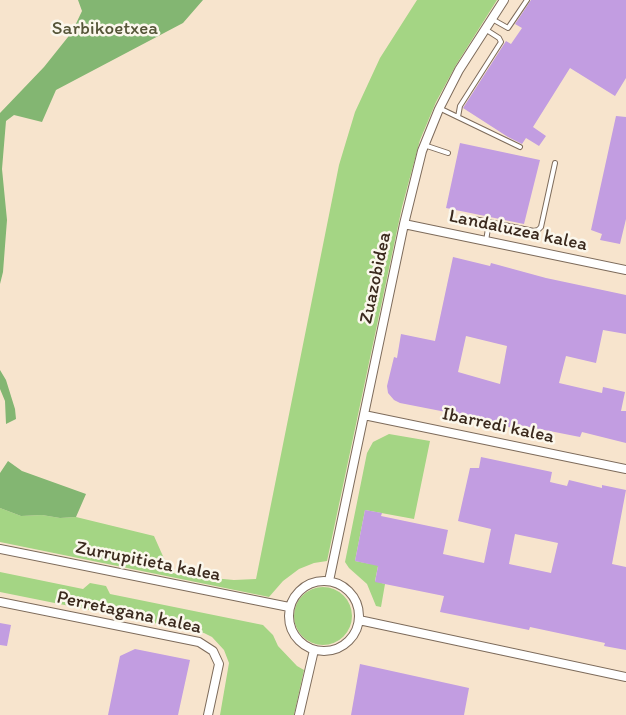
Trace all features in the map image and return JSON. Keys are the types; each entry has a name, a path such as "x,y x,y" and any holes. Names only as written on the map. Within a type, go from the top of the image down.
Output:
{"street":[{"name":"Zuazobidea","path":"329,581 404,224 424,145 439,108 459,70 504,0"},
{"name":"Landaluzea kalea","path":"404,224 626,270"},
{"name":"Ibarredi kalea","path":"364,415 626,469"},
{"name":"Zurrupitieta kalea","path":"0,549 289,607"},
{"path":"329,581 346,588 352,594 356,602 359,620 352,636 346,643 331,650 314,650 304,645 293,633 288,618 289,607 292,599 304,586 312,582 329,581"},
{"name":"Perretagana kalea","path":"0,602 199,642 214,651 219,664 208,715"},
{"path":"359,620 626,676"},
{"path":"300,715 314,650"}],"lane":[{"path":"492,19 508,28 527,0"},
{"path":"458,117 460,106 501,42 499,38 485,30"},
{"path":"439,108 520,148"},
{"path":"424,145 448,153"},
{"path":"474,219 534,231 538,230 541,227 555,163"},
{"path":"486,241 489,222"}],"green space":[{"name":"Sarbikoetxea","path":"78,0 203,0 183,23 56,90 42,122 14,115 6,121 2,169 7,220 3,272 0,284 0,113 44,67 72,32 82,11"},
{"path":"417,0 497,0 456,65 436,102 420,140 402,207 327,561 314,563 299,569 283,581 269,597 0,542 0,508 21,516 76,517 154,536 170,572 180,575 234,580 256,579 339,165 355,112 380,58"},
{"path":"0,370 6,380 15,409 16,419 6,424 5,401 0,389"},
{"path":"389,434 430,441 414,519 365,510 355,561 371,564 383,541 375,581 385,584 381,607 376,606 367,584 345,562 367,453 373,442"},
{"path":"8,461 22,471 86,494 76,517 21,516 0,508 0,473"},
{"path":"0,572 83,589 90,583 106,586 110,594 263,625 273,635 278,646 297,666 304,670 294,715 220,715 229,663 224,650 212,637 204,633 0,592"},
{"path":"317,587 329,587 339,591 348,600 352,622 344,637 329,645 317,645 307,641 298,632 294,622 294,610 298,600 307,591"}],"building":[{"path":"531,0 626,0 626,78 615,96 570,68 533,127 546,136 539,146 526,138 522,144 508,137 463,108 506,41 511,44 522,28 515,24"},
{"path":"616,116 626,117 626,219 620,244 600,240 602,234 591,230"},
{"path":"460,143 540,160 524,224 446,208"},
{"path":"453,257 490,266 491,263 546,278 626,295 626,334 603,330 596,363 566,356 559,383 602,393 603,387 625,392 621,411 626,411 626,443 582,432 580,437 514,424 513,428 492,423 492,421 400,403 394,400 388,393 387,386 394,357 397,358 401,334 435,341","holes":["466,336 507,346 500,384 458,372"]},
{"path":"481,457 552,472 550,482 567,486 569,480 602,488 602,485 626,490 612,564 626,567 626,650 604,646 605,643 530,627 529,630 440,612 444,596 375,582 378,566 355,561 365,510 382,513 381,516 448,530 443,554 484,563 491,529 458,521 470,468 479,468","holes":["515,534 558,543 551,573 509,564"]},
{"path":"0,623 11,625 7,646 0,645"},
{"path":"135,649 190,660 178,715 108,715 120,656"},
{"path":"360,664 469,688 464,715 351,715"}]}
